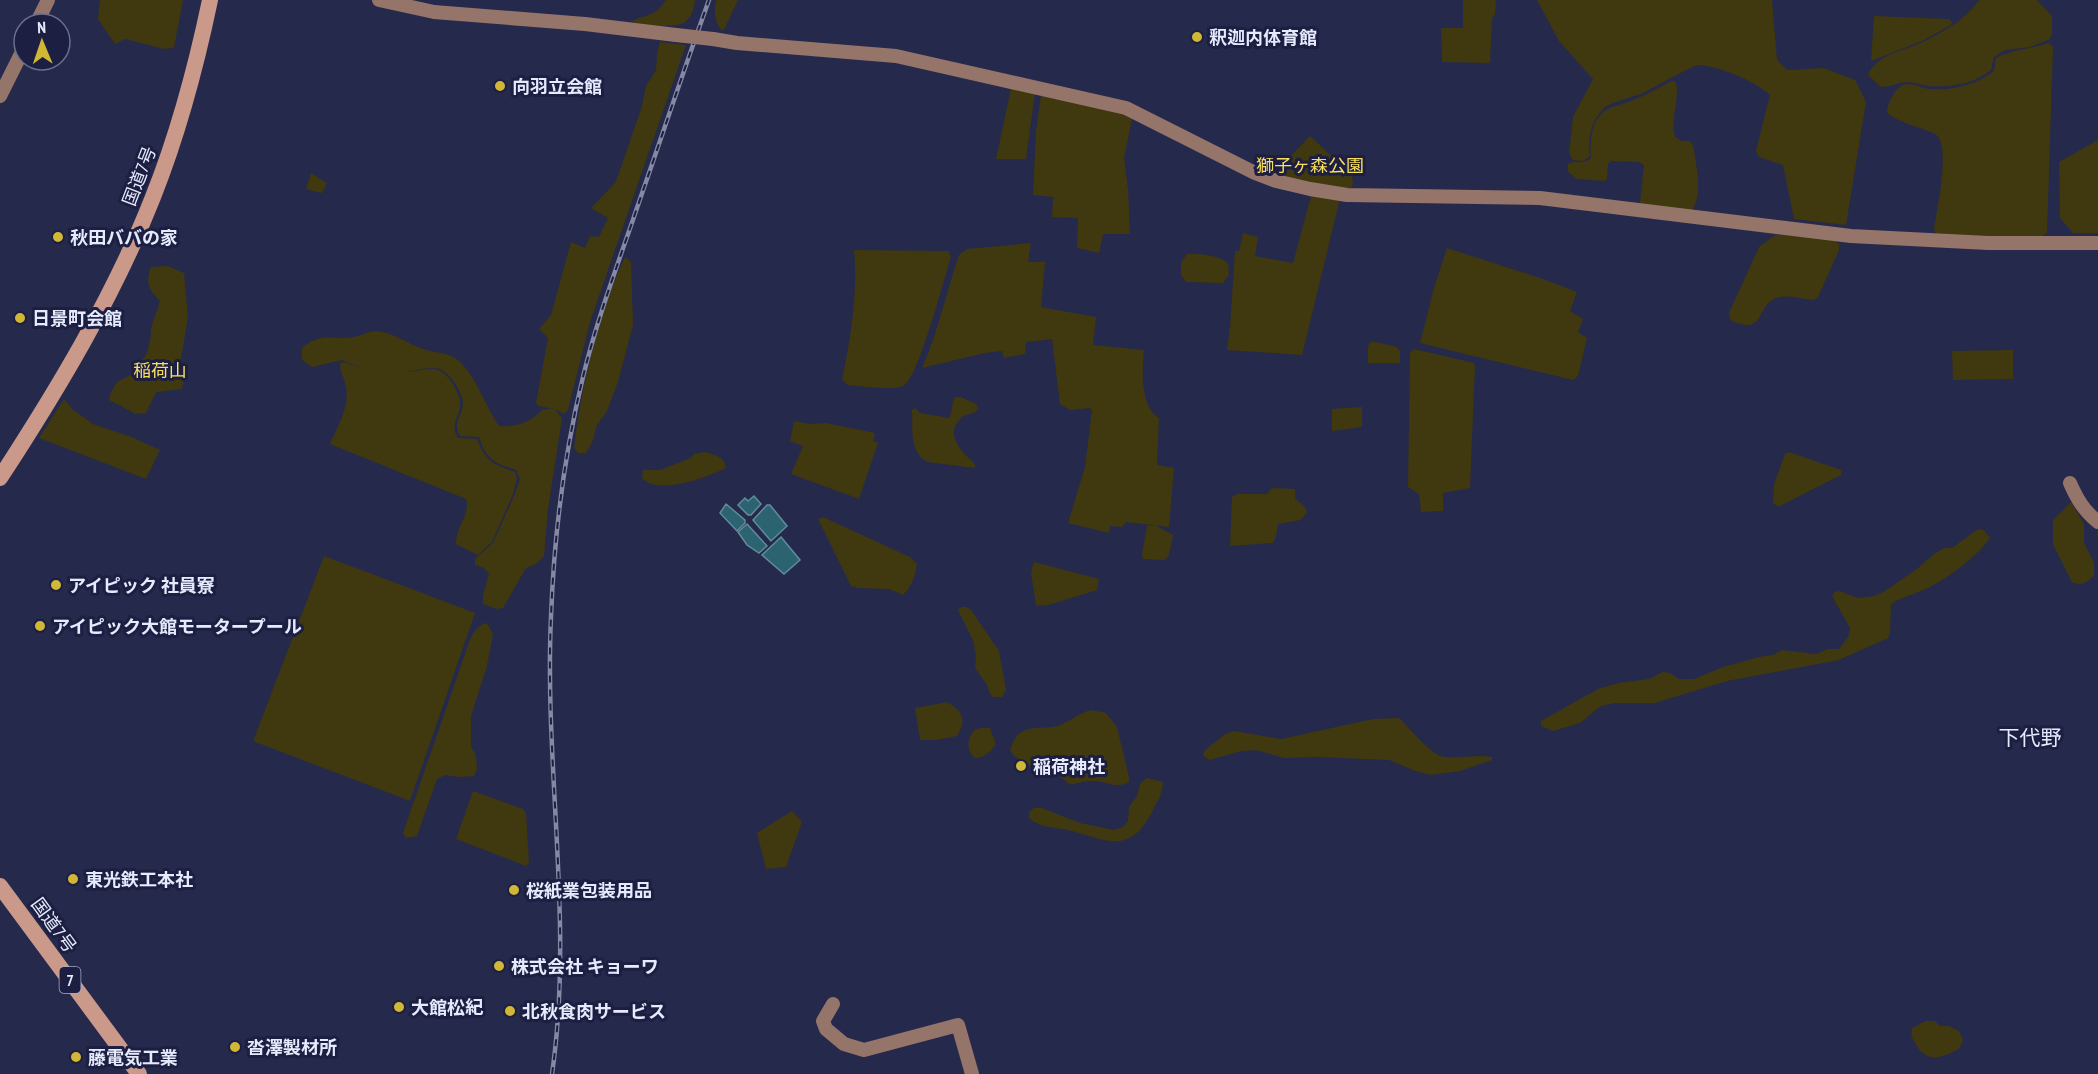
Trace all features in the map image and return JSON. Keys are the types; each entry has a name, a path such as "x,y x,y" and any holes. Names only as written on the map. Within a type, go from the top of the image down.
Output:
{"highway":[{"name":"国道7号","path":"0,478 62,379 133,246 170,151 196,64 210,0"},
{"name":"国道7号","path":"0,886 139,1074"}],"street":[{"path":"380,0 434,12 585,24 713,39 737,44 896,56 1126,108 1255,173 1276,181 1347,195 1540,198 1851,236 1988,243 2098,243"},
{"path":"0,96 12,72"},
{"path":"2070,483 2076,499 2098,522"},
{"path":"833,1004 824,1021 826,1029 844,1044 864,1050 958,1025 972,1074"}],"green space":[{"path":"100,0 183,0 174,48 164,49 125,39 115,44 98,19"},
{"path":"666,0 695,0 692,12 685,22 667,26 651,26 632,21 654,12"},
{"path":"716,0 738,0 724,30 721,30 716,19"},
{"path":"1463,0 1496,0 1495,14 1492,19 1490,63 1442,62 1441,28 1463,28"},
{"path":"1537,0 1772,0 1777,60 1787,70 1824,68 1855,80 1866,102 1846,225 1794,219 1783,165 1759,157 1756,151 1770,95 1746,80 1716,68 1695,66 1645,92 1606,106 1593,125 1589,143 1590,156 1583,161 1573,160 1569,153 1573,117 1593,79 1559,41"},
{"path":"1979,0 2037,0 2052,16 2050,39 2030,47 2005,50 1994,57 1991,70 1984,75 1953,86 1928,86 1909,82 1881,87 1868,75 1872,68 1884,58 1923,42 1954,24"},
{"path":"1874,16 1949,19 1952,22 1951,25 1922,41 1871,61"},
{"path":"660,42 686,45 590,322 568,410 564,414 555,409 562,418 548,509 544,556 536,564 526,568 503,608 496,609 483,604 489,574 483,567 475,565 475,559 493,543 520,479 516,470 497,463 488,456 479,437 460,436 457,423 463,404 454,382 441,369 436,368 407,372 435,369 445,374 459,396 460,407 455,426 458,438 477,439 491,461 515,472 517,479 513,494 492,542 478,555 456,544 466,510 466,499 330,444 342,417 347,394 340,364 344,362 361,368 342,360 312,367 302,360 302,348 317,339 350,338 373,331 382,332 458,360 470,374 499,426 521,424 544,410 554,409 538,406 536,403 548,338 539,329 551,315 571,242 585,248 590,236 599,237 608,218 591,208 615,183 642,106 646,86 656,70"},
{"path":"2049,43 2053,47 2047,233 2042,236 2002,238 1937,235 1934,230 1943,164 1940,140 1935,134 1898,120 1887,113 1893,95 1899,87 1908,84 1939,89 1956,88 1973,83 1994,71 1996,58"},
{"path":"1671,81 1676,82 1677,89 1675,137 1682,141 1690,141 1696,162 1698,189 1691,212 1644,207 1640,203 1644,165 1639,162 1611,161 1608,164 1607,179 1604,181 1577,179 1568,172 1568,164 1583,162 1591,157 1593,129 1599,116 1610,108 1643,96"},
{"path":"1011,88 1035,93 1026,159 996,159"},
{"path":"1041,95 1129,115 1132,119 1124,158 1130,234 1103,234 1099,253 1077,248 1078,218 1052,217 1053,197 1033,195 1036,131"},
{"name":"獅子ヶ森公園","path":"1310,136 1352,175 1353,185 1350,190 1296,183 1274,174"},
{"path":"2098,140 2098,233 2073,233 2060,218 2059,162"},
{"path":"311,173 327,183 322,193 306,189"},
{"path":"1311,196 1336,198 1339,203 1302,355 1227,350 1235,251 1239,251 1243,233 1258,237 1255,256 1293,263"},
{"path":"1789,234 1832,239 1839,244 1839,250 1818,297 1814,300 1780,297 1772,300 1756,322 1750,325 1730,320 1729,313 1759,247 1775,235"},
{"path":"1031,243 1028,262 1045,262 1041,307 1096,317 1093,345 1144,350 1145,396 1148,405 1159,418 1157,465 1174,468 1169,527 1126,522 1122,527 1110,526 1109,533 1068,523 1085,467 1092,410 1089,408 1070,410 1060,404 1052,339 1026,342 1025,354 1004,358 1002,351 985,353 922,368 959,255 967,249"},
{"path":"1447,248 1577,292 1570,311 1583,319 1578,332 1587,338 1578,376 1573,380 1420,343"},
{"path":"854,250 948,251 951,256 923,348 909,380 903,386 884,388 847,385 842,379 853,315"},
{"path":"1187,254 1208,255 1223,260 1228,263 1229,275 1223,283 1186,282 1181,275 1181,262"},
{"path":"625,257 631,262 633,325 618,382 607,411 597,425 592,443 586,453 578,453 574,448 586,375 599,325"},
{"name":"稲荷山","path":"168,266 184,273 188,317 180,365 184,382 181,389 156,392 146,413 136,414 109,400 117,382 134,373 147,353 151,328 160,301 149,286 149,272 151,267"},
{"path":"1371,341 1397,347 1400,351 1400,363 1368,363 1368,346"},
{"path":"1414,349 1474,363 1475,366 1470,488 1443,493 1443,511 1421,512 1419,494 1408,487 1410,353"},
{"path":"2013,350 2013,379 1953,380 1952,351"},
{"path":"955,397 961,397 976,404 978,409 962,417 954,430 954,436 960,448 975,464 975,468 928,462 918,453 913,439 912,410 915,408 920,413 949,418"},
{"path":"64,399 72,409 93,424 129,436 160,450 146,479 39,438"},
{"path":"1362,407 1362,427 1332,431 1332,409"},
{"path":"794,421 811,424 826,423 875,433 873,441 878,443 859,499 791,474 803,446 790,441"},
{"path":"705,452 721,458 726,468 696,480 671,485 649,483 642,478 643,470 660,470 691,458 694,454"},
{"path":"1789,452 1841,470 1841,475 1778,507 1773,503 1774,485 1785,454"},
{"path":"1272,488 1295,489 1295,498 1307,512 1301,520 1278,524 1273,543 1230,546 1232,497 1237,494 1267,494"},
{"path":"2071,502 2084,524 2084,543 2094,563 2094,576 2081,584 2072,582 2053,544 2053,520"},
{"path":"823,517 910,557 917,564 913,581 906,592 903,595 889,589 851,586 818,519"},
{"path":"1155,525 1173,535 1169,555 1165,560 1143,559 1147,526"},
{"path":"1978,529 1984,530 1990,538 1955,572 1938,583 1891,604 1888,638 1839,660 1727,681 1655,703 1614,703 1601,706 1580,723 1553,731 1541,726 1541,721 1598,689 1618,683 1649,679 1663,672 1670,673 1679,679 1694,679 1723,667 1773,655 1782,650 1816,654 1828,649 1839,649 1848,637 1850,628 1832,596 1835,592 1840,591 1857,598 1875,596 1918,568 1934,554 1944,548 1952,548"},
{"path":"324,556 475,613 410,801 253,741"},
{"path":"1034,562 1099,579 1097,590 1048,605 1036,606 1031,573"},
{"path":"961,607 971,610 999,651 1006,690 1002,697 993,697 990,694 987,685 975,668 976,656 973,640 958,610"},
{"path":"487,623 493,634 487,666 471,716 471,747 476,755 477,769 474,776 445,775 437,779 417,836 406,838 403,833 470,641 474,632"},
{"path":"947,702 957,709 962,717 962,726 957,736 920,740 915,708"},
{"path":"1092,710 1106,713 1117,727 1129,782 1115,785 1089,781 1071,785 1051,770 1037,770 1014,756 1010,750 1016,737 1023,731 1057,726"},
{"path":"1399,718 1427,747 1439,755 1445,757 1486,756 1492,757 1492,760 1460,771 1430,775 1389,760 1284,758 1256,750 1241,751 1210,760 1203,756 1204,751 1225,734 1234,731 1281,739 1373,719"},
{"path":"990,728 996,744 987,754 974,758 969,748 969,741 974,730"},
{"path":"1147,778 1163,782 1161,794 1143,826 1125,840 1105,840 1042,825 1029,818 1029,812 1034,808 1042,808 1080,823 1114,830 1123,827 1128,821 1129,807 1137,796 1140,784"},
{"path":"473,791 523,809 526,813 529,862 526,866 456,839"},
{"path":"792,811 802,822 786,867 766,869 757,833"},
{"path":"1926,1021 1935,1021 1940,1026 1949,1026 1959,1031 1963,1040 1959,1049 1936,1057 1921,1052 1913,1040 1911,1031 1912,1028"}],"shaded area":[{"path":"754,496 761,504 751,515 748,515 738,505 745,498 748,501"},
{"path":"726,504 745,520 737,531 720,513"},
{"path":"767,505 770,505 787,526 771,541 753,520"},
{"path":"747,524 767,546 759,553 747,545 738,532"},
{"path":"781,537 800,560 784,574 762,555"}],"railway":[{"path":"552,1074 558,1017 560,903 551,731 551,617 557,526 565,466 576,406 595,334 709,0"}],"place":[{"name":"釈迦内体育館","path":"1197,37"},
{"name":"向羽立会館","path":"500,86"},
{"name":"秋田ババの家","path":"58,237"},
{"name":"日景町会館","path":"20,318"},
{"name":"アイピック 社員寮","path":"56,585"},
{"name":"アイピック大館モータープール","path":"40,626"},
{"name":"稲荷神社","path":"1021,766"},
{"name":"東光鉄工本社","path":"73,879"},
{"name":"桜紙業包装用品","path":"514,890"},
{"name":"株式会社 キョーワ","path":"499,966"},
{"name":"大館松紀","path":"399,1007"},
{"name":"北秋食肉サービス","path":"510,1011"},
{"name":"沓澤製材所","path":"235,1047"},
{"name":"藤電気工業","path":"76,1057"}],"district":[{"name":"下代野","path":"2030,737"}]}
